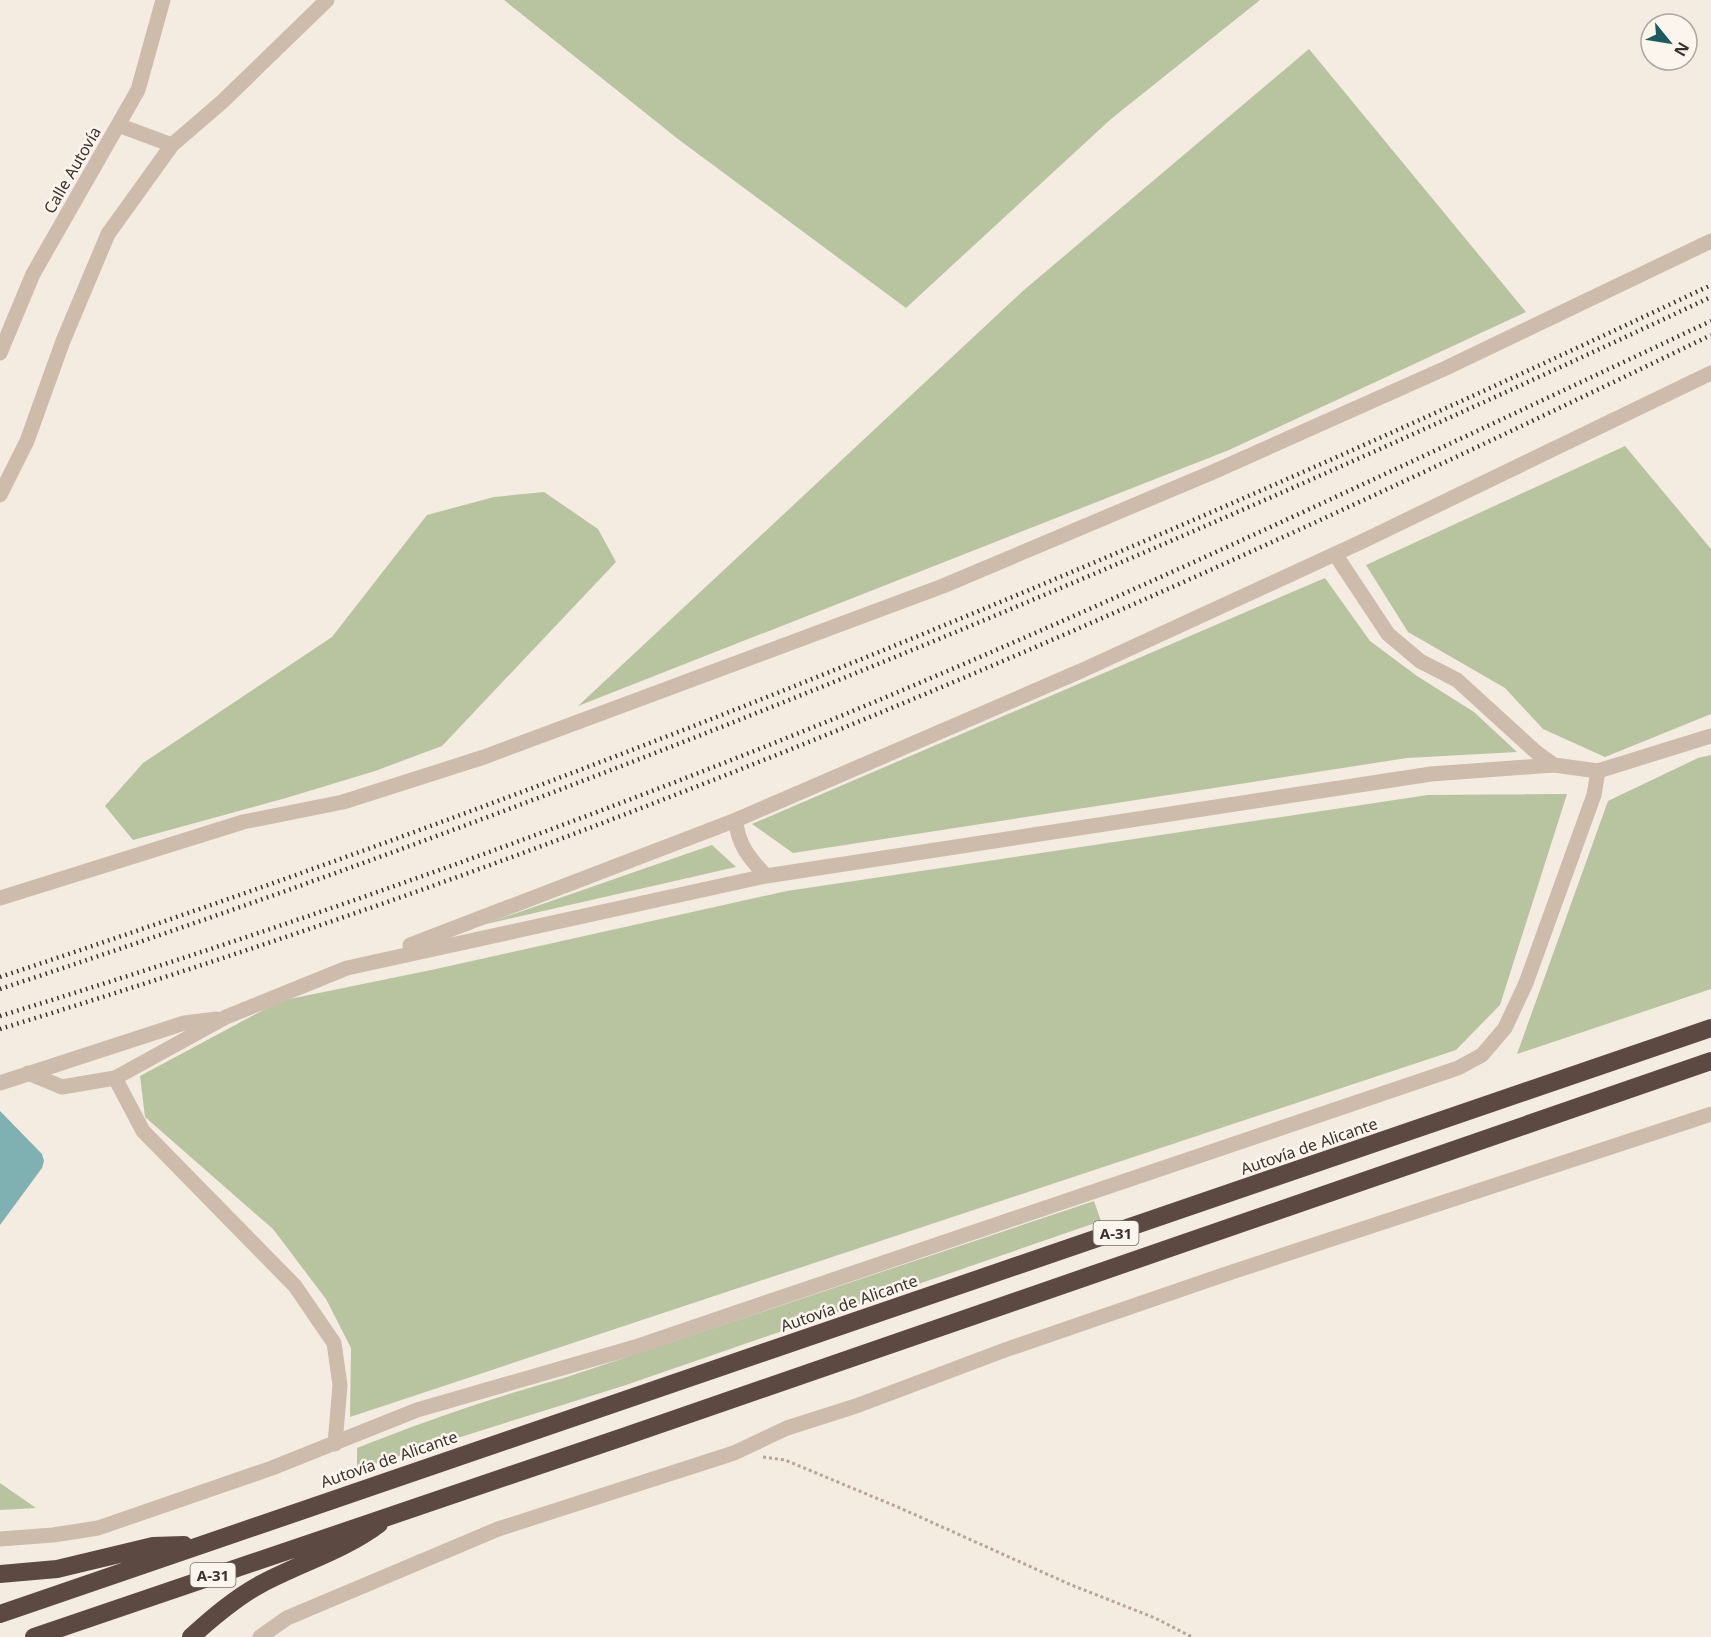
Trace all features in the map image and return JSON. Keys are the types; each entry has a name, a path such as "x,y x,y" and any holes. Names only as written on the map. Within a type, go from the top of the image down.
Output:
{"highway":[{"name":"Autovía de Alicante","path":"0,1614 1711,1028"},
{"name":"A-31","path":"34,1637 623,1437 1711,1061"},
{"path":"191,1637 215,1616 259,1585 359,1539 393,1514"},
{"path":"0,1574 57,1569 153,1546 201,1545"}],"street":[{"name":"Calle Autovía","path":"0,353 33,274 138,90 163,0"},
{"path":"0,495 27,441 63,341 108,234 172,144 223,101 327,0"},
{"path":"118,125 172,144"},
{"path":"0,898 243,822 343,802 484,757 943,586 1213,472 1435,373 1711,241"},
{"path":"28,1073 62,1087 115,1078 226,1017 736,820 1083,670 1335,554 1711,373"},
{"path":"1335,554 1388,634 1420,661 1456,680 1536,752 1554,765"},
{"path":"355,967 766,876 1420,776 1554,765 1598,771 1711,736"},
{"path":"0,1539 98,1528 335,1444 417,1410 635,1347 1458,1068 1482,1055 1505,1028 1526,983 1594,795 1598,771"},
{"path":"736,820 736,832 747,855 766,876"},
{"path":"0,1083 183,1023 226,1017"},
{"path":"115,1078 143,1131 294,1286 334,1343 340,1385 335,1444"},
{"path":"260,1637 287,1618 498,1529 734,1453 787,1428 1308,1246 1711,1114"}],"path":[{"path":"734,1453 785,1460 1069,1584 1155,1618 1192,1637"}],"green space":[{"path":"504,0 1260,0 1111,119 906,308 678,139"},
{"path":"1309,49 1526,312 1229,450 578,706 1024,290"},
{"path":"1625,446 1711,549 1711,714 1605,757 1543,729 1505,688 1408,632 1366,565"},
{"path":"544,492 598,529 616,562 442,746 375,771 133,840 105,806 143,763 332,637 427,515 494,497"},
{"path":"1325,578 1370,641 1417,676 1474,712 1517,752 1407,758 793,853 752,824"},
{"path":"1711,755 1711,989 1517,1054 1608,801 1698,758"},
{"path":"1567,794 1500,1005 1456,1050 350,1417 351,1348 326,1299 273,1229 145,1117 140,1076 280,1001 436,969 787,891 1428,795"},
{"path":"712,845 736,867 482,925"},
{"path":"1094,1201 1101,1221 626,1385 368,1466 357,1467 357,1448 435,1419"},
{"path":"0,1483 36,1508 0,1510"}],"water":[{"path":"0,1111 42,1154 44,1161 42,1168 0,1225"}],"railway":[{"path":"0,977 436,824 866,657 1079,569 1291,477 1502,383 1711,285"},
{"path":"0,989 219,915 436,836 866,669 1291,489 1711,297"},
{"path":"0,1016 315,914 523,840 831,720 1163,576 1711,321"},
{"path":"0,1029 168,976 419,891 585,830 800,746 1194,577 1454,458 1711,335"}]}
